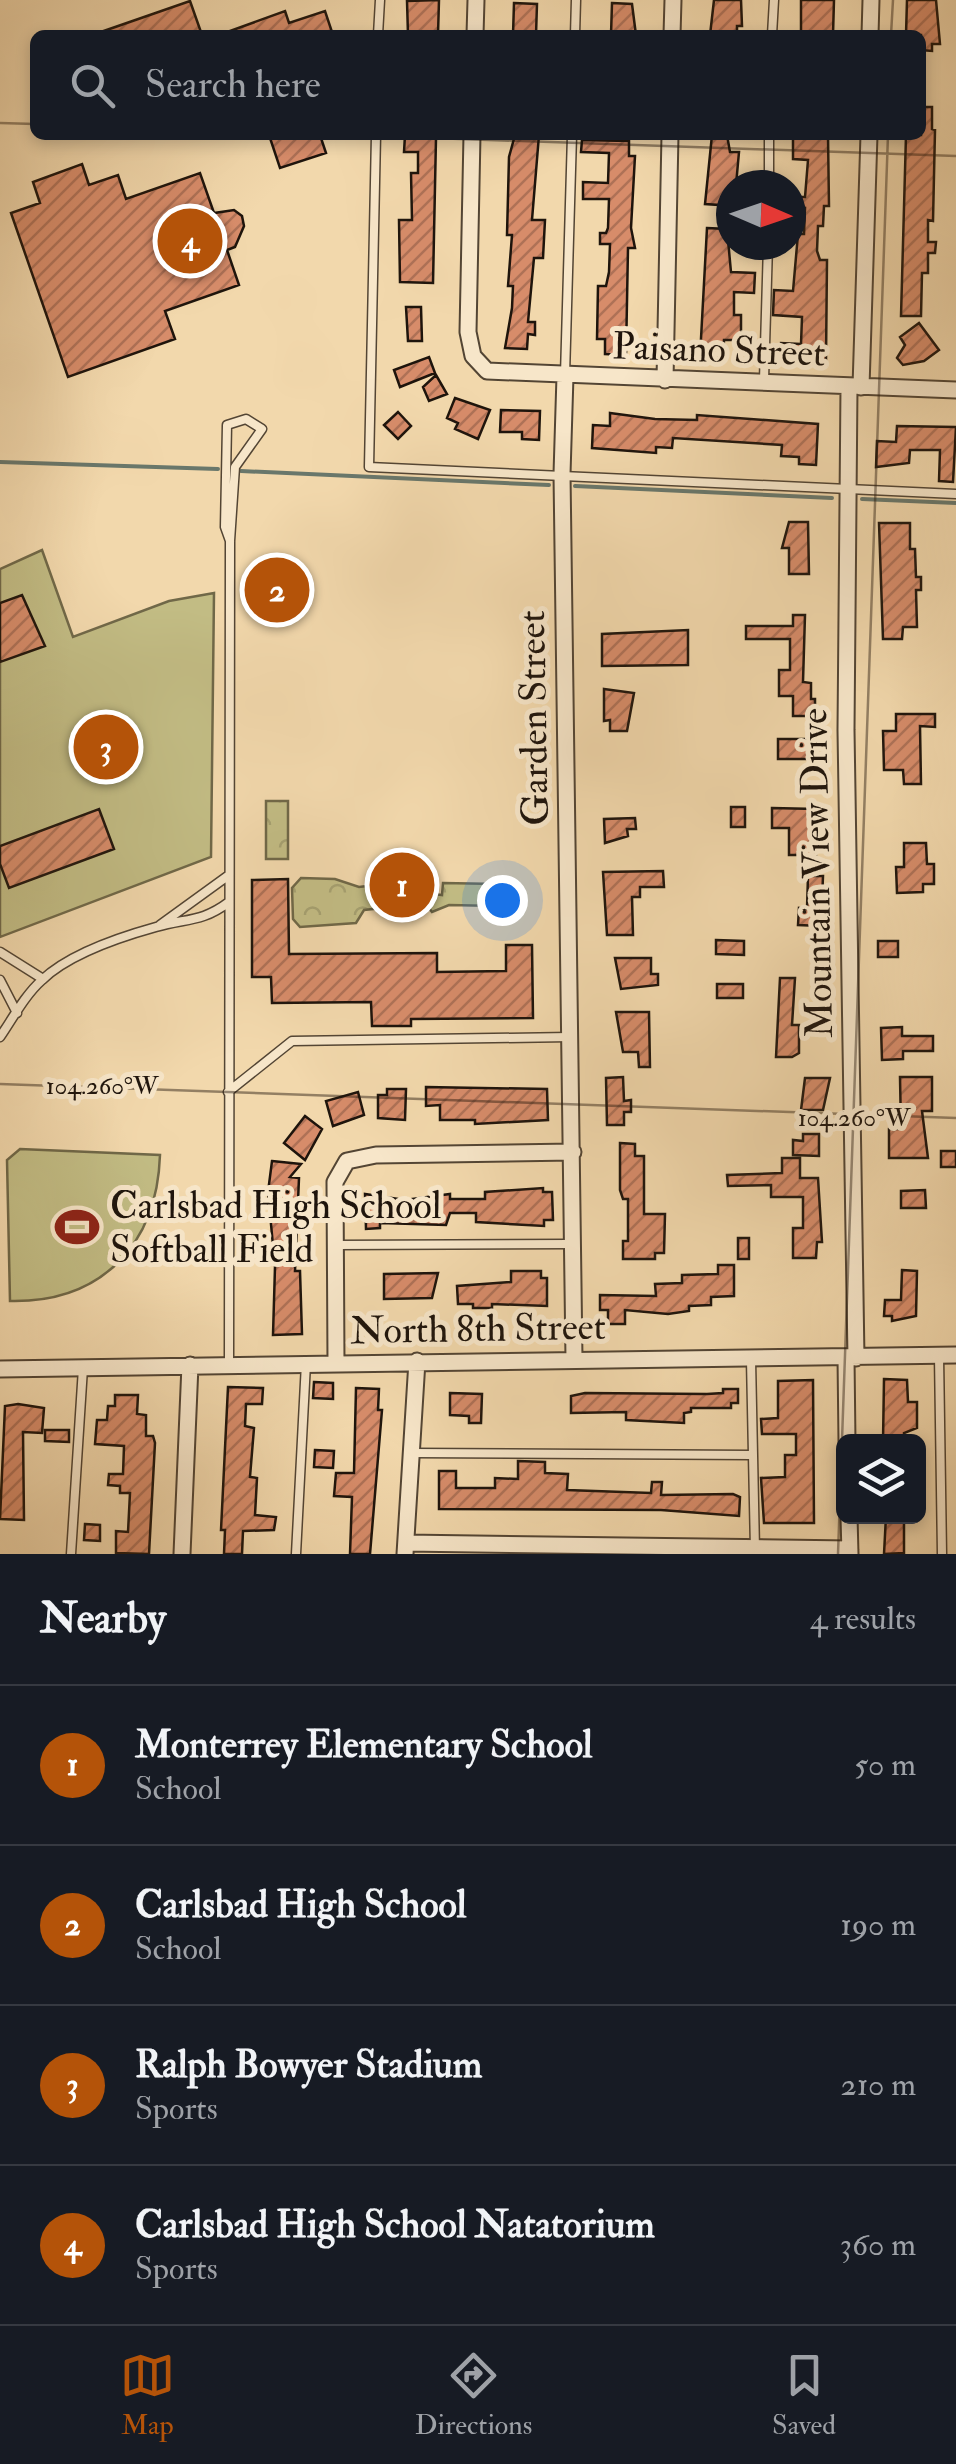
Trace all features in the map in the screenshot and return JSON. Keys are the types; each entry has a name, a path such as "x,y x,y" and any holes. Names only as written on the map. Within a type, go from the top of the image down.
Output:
{"street":[{"path":"475,30 476,0"},
{"path":"672,30 673,0"},
{"path":"870,30 871,0"},
{"name":"Paisano Street","path":"472,140 468,332 470,347 481,366 496,374 956,390"},
{"path":"665,380 670,140"},
{"name":"Mountain View Drive","path":"847,1434 851,1358 845,486 855,387 868,140"},
{"name":"Garden Street","path":"565,376 562,474 574,1359"},
{"path":"336,1362 336,1182 340,1169 355,1158 573,1152"},
{"name":"North 8th Street","path":"0,1369 956,1355"},
{"path":"417,1362 406,1548 850,1551 849,1524"},
{"path":"182,1554 190,1365"}],"lane":[{"path":"378,30 380,0"},
{"path":"575,30 576,0"},
{"path":"772,30 774,0"},
{"path":"376,140 369,467 956,494"},
{"path":"565,376 572,140"},
{"path":"769,170 770,140"},
{"path":"764,383 768,260"},
{"path":"229,1364 230,541 235,467 262,428 246,419 226,425 225,527 230,541"},
{"path":"0,1037 42,979 78,958 160,925 229,874"},
{"path":"160,925 184,925 229,902"},
{"path":"0,952 42,979"},
{"path":"0,980 17,1013"},
{"path":"228,1092 292,1041 571,1038"},
{"path":"336,1245 574,1244"},
{"path":"939,1356 942,1554"},
{"path":"752,1360 755,1552"},
{"path":"296,1554 306,1363"},
{"path":"71,1554 83,1368"},
{"path":"411,1454 752,1455"}],"green space":[{"path":"42,550 73,637 169,601 214,593 211,857 0,937 0,569"},
{"path":"266,801 288,801 288,859 266,859"},
{"path":"301,878 335,879 359,887 401,882 403,906 364,910 356,923 300,927 293,919 292,888"},
{"path":"443,883 497,884 497,906 449,905 432,912 425,903 434,894 442,895"},
{"name":"Carlsbad High School Softball Field","path":"20,1149 160,1155 148,1216 118,1263 71,1292 10,1301 7,1160"}],"building":[{"path":"439,0 438,30 408,30 407,1"},
{"path":"714,0 741,0 742,26 737,26 737,30 711,30"},
{"path":"801,0 834,0 833,30 801,30"},
{"path":"907,0 936,0 940,44 932,44 932,51 926,50 926,30 906,30"},
{"path":"190,1 200,30 107,30"},
{"path":"514,3 537,4 536,30 513,30"},
{"path":"612,3 632,4 635,30 611,30"},
{"path":"285,11 289,23 325,11 331,30 233,30"},
{"path":"926,107 932,107 933,221 928,220 928,242 936,242 935,253 928,253 928,273 922,273 921,316 901,316 906,140 926,140"},
{"path":"271,140 322,140 326,153 280,168"},
{"path":"405,140 436,140 433,283 400,282 399,220 412,220 411,173 418,173 418,152 404,152"},
{"path":"514,140 539,140 532,220 545,220 543,258 534,258 528,322 535,322 535,335 528,334 527,349 505,348 513,286 508,286 512,235 507,235 509,157"},
{"path":"582,140 629,141 629,156 635,156 631,228 635,248 628,248 626,355 605,354 605,339 597,339 598,286 606,286 609,272 610,244 600,244 600,233 606,233 608,228 609,199 583,199 583,182 608,183 609,153 581,152"},
{"path":"711,140 728,140 730,152 739,152 737,170 716,170 716,205 705,204"},
{"path":"793,140 828,140 829,206 824,206 823,226 818,226 817,251 820,260 827,260 826,360 780,360 781,343 801,344 802,317 773,315 774,290 793,291 796,260 806,260 808,160 793,159"},
{"path":"82,164 89,185 118,175 126,199 200,173 214,213 234,210 242,216 244,226 235,247 227,250 239,285 165,311 175,339 68,377 11,213 40,203 33,182"},
{"path":"707,228 716,228 716,260 730,260 731,272 755,273 754,293 734,292 734,315 741,315 741,340 724,340 723,358 700,357"},
{"path":"406,307 421,307 422,341 408,341"},
{"path":"919,323 939,350 924,361 903,365 897,358 905,345 900,337"},
{"path":"429,357 435,373 400,387 394,370"},
{"path":"436,375 447,394 429,401 423,387"},
{"path":"455,398 490,410 478,439 455,429 458,423 447,418"},
{"path":"501,410 540,411 539,440 522,439 522,432 500,432"},
{"path":"398,412 411,426 398,439 384,425"},
{"path":"610,413 655,419 697,420 697,415 818,424 816,465 799,464 799,457 781,456 782,445 673,438 672,448 656,447 656,453 592,448 593,425 610,426"},
{"path":"897,426 956,427 953,482 939,481 940,450 910,450 909,463 876,467 877,441 896,442"},
{"path":"789,522 808,522 809,574 789,574 789,548 782,548"},
{"path":"879,523 910,523 910,549 915,549 916,577 921,577 921,590 916,590 917,627 903,627 902,639 883,639"},
{"path":"22,595 45,646 0,662 0,603"},
{"path":"793,615 805,615 803,682 811,683 811,699 815,699 815,712 807,712 807,716 793,716 793,696 779,696 779,670 790,670 790,639 746,639 746,626 793,626"},
{"path":"688,630 688,665 602,666 602,634"},
{"path":"604,689 634,693 627,731 610,731 610,720 604,721"},
{"path":"896,714 935,714 935,727 920,726 921,784 904,784 903,770 884,770 883,731 896,731"},
{"path":"778,739 815,739 815,759 778,759"},
{"path":"731,807 745,807 745,827 731,827"},
{"path":"772,808 816,809 816,855 789,855 789,828 772,828"},
{"path":"99,809 114,849 9,888 0,864 0,846"},
{"path":"635,818 636,829 627,829 628,836 605,843 604,819"},
{"path":"904,843 926,843 927,864 934,864 934,884 923,884 923,892 897,893 896,867 904,867"},
{"path":"663,871 664,887 640,887 640,897 632,897 633,935 607,935 603,872"},
{"path":"808,876 823,876 821,926 798,925 799,908 807,909"},
{"path":"288,879 289,954 437,953 437,972 506,971 506,945 532,945 533,1018 411,1019 411,1026 372,1026 371,1002 272,1003 271,977 252,977 252,880"},
{"path":"716,940 744,941 744,955 716,954"},
{"path":"878,941 898,941 898,957 878,957"},
{"path":"615,958 651,958 651,974 658,974 658,985 621,989"},
{"path":"780,978 795,978 792,1025 799,1025 799,1053 792,1057 776,1057"},
{"path":"717,984 743,984 743,998 717,998"},
{"path":"616,1012 649,1012 650,1067 639,1067 638,1052 623,1052"},
{"path":"902,1027 902,1036 933,1036 933,1051 903,1051 903,1059 882,1060 881,1028"},
{"path":"623,1077 624,1101 631,1100 631,1112 624,1112 624,1125 607,1125 606,1078"},
{"path":"900,1077 932,1077 932,1111 922,1111 928,1158 889,1158 889,1129 901,1129"},
{"path":"805,1078 830,1078 823,1110 801,1110"},
{"path":"426,1087 547,1089 548,1120 475,1124 475,1120 440,1120 440,1105 426,1106"},
{"path":"387,1089 406,1089 405,1120 378,1118 378,1095 387,1095"},
{"path":"358,1092 364,1115 333,1126 326,1101"},
{"path":"305,1116 322,1129 305,1160 284,1143"},
{"path":"803,1134 819,1134 819,1156 793,1155 793,1140 803,1141"},
{"path":"620,1143 635,1144 635,1156 644,1156 644,1214 665,1214 664,1253 655,1253 655,1259 623,1259 623,1241 628,1241 628,1199 623,1199 620,1190"},
{"path":"941,1151 956,1151 956,1167 941,1167"},
{"path":"782,1158 800,1158 800,1178 818,1178 822,1242 817,1242 816,1258 793,1258 793,1228 803,1228 803,1197 771,1197 771,1185 728,1186 727,1175 782,1173"},
{"path":"272,1161 301,1164 290,1177 299,1178 295,1271 300,1271 302,1334 273,1335 275,1267 268,1192"},
{"path":"543,1188 543,1192 552,1192 553,1220 544,1220 544,1226 476,1222 476,1213 450,1213 446,1225 380,1223 380,1228 366,1229 365,1194 405,1200 450,1194 450,1199 485,1199 485,1192"},
{"path":"925,1190 926,1208 901,1208 901,1191"},
{"path":"738,1238 749,1238 749,1259 738,1259"},
{"path":"718,1265 734,1265 734,1296 711,1297 711,1305 689,1306 689,1311 668,1314 625,1310 625,1324 608,1324 608,1310 600,1310 600,1295 656,1296 655,1284 682,1283 682,1275 718,1274"},
{"path":"902,1270 917,1271 916,1316 892,1321 892,1316 884,1316 885,1300 901,1300"},
{"path":"511,1271 541,1271 541,1278 547,1278 547,1306 492,1304 492,1308 473,1308 473,1304 458,1304 457,1286 511,1282"},
{"path":"438,1273 432,1298 384,1299 384,1274"},
{"path":"884,1379 907,1380 908,1402 917,1402 917,1428 904,1434 883,1434"},
{"path":"813,1380 814,1523 764,1523 761,1478 785,1477 785,1455 796,1455 796,1434 762,1434 761,1419 778,1418 778,1381"},
{"path":"314,1382 333,1383 333,1399 313,1398"},
{"path":"228,1387 263,1388 262,1404 246,1404 245,1426 254,1428 250,1477 257,1478 255,1515 276,1517 274,1530 243,1531 242,1554 224,1554 225,1530 221,1530"},
{"path":"356,1388 379,1389 378,1410 382,1410 370,1554 350,1554 352,1497 334,1496 336,1473 354,1473"},
{"path":"723,1389 738,1389 738,1403 731,1403 731,1408 691,1408 691,1412 684,1413 684,1423 626,1420 626,1412 571,1413 571,1396 585,1393 707,1394 723,1393"},
{"path":"450,1393 482,1394 481,1423 469,1423 469,1416 450,1415"},
{"path":"115,1395 138,1395 137,1414 146,1415 146,1436 153,1436 155,1443 149,1554 116,1553 116,1531 128,1532 130,1493 120,1493 120,1486 108,1485 109,1474 123,1474 124,1446 95,1444 97,1420 107,1420 108,1406 115,1406"},
{"path":"5,1406 44,1408 42,1433 23,1432 24,1520 0,1519"},
{"path":"45,1430 69,1430 69,1442 45,1441"},
{"path":"315,1450 334,1451 333,1468 314,1467"},
{"path":"518,1461 545,1462 545,1473 568,1474 567,1490 651,1493 652,1482 662,1482 661,1495 733,1494 740,1497 739,1516 661,1510 439,1509 439,1471 456,1471 456,1488 495,1488 495,1478 518,1479"},
{"path":"85,1524 100,1525 100,1541 84,1540"},
{"path":"886,1524 904,1524 904,1553 884,1554"}],"waterway":[{"path":"0,462 218,469"},
{"path":"241,471 549,485"},
{"path":"575,486 832,498"},
{"path":"862,499 956,503"}],"place":[{"name":"Carlsbad High School Natatorium","path":"190,241"},
{"name":"Carlsbad High School","path":"277,590"},
{"name":"Ralph Bowyer Stadium","path":"106,747"},
{"name":"Monterrey Elementary School","path":"402,885"},
{"name":"Carlsbad High School Softball Field","path":"77,1227"}]}
